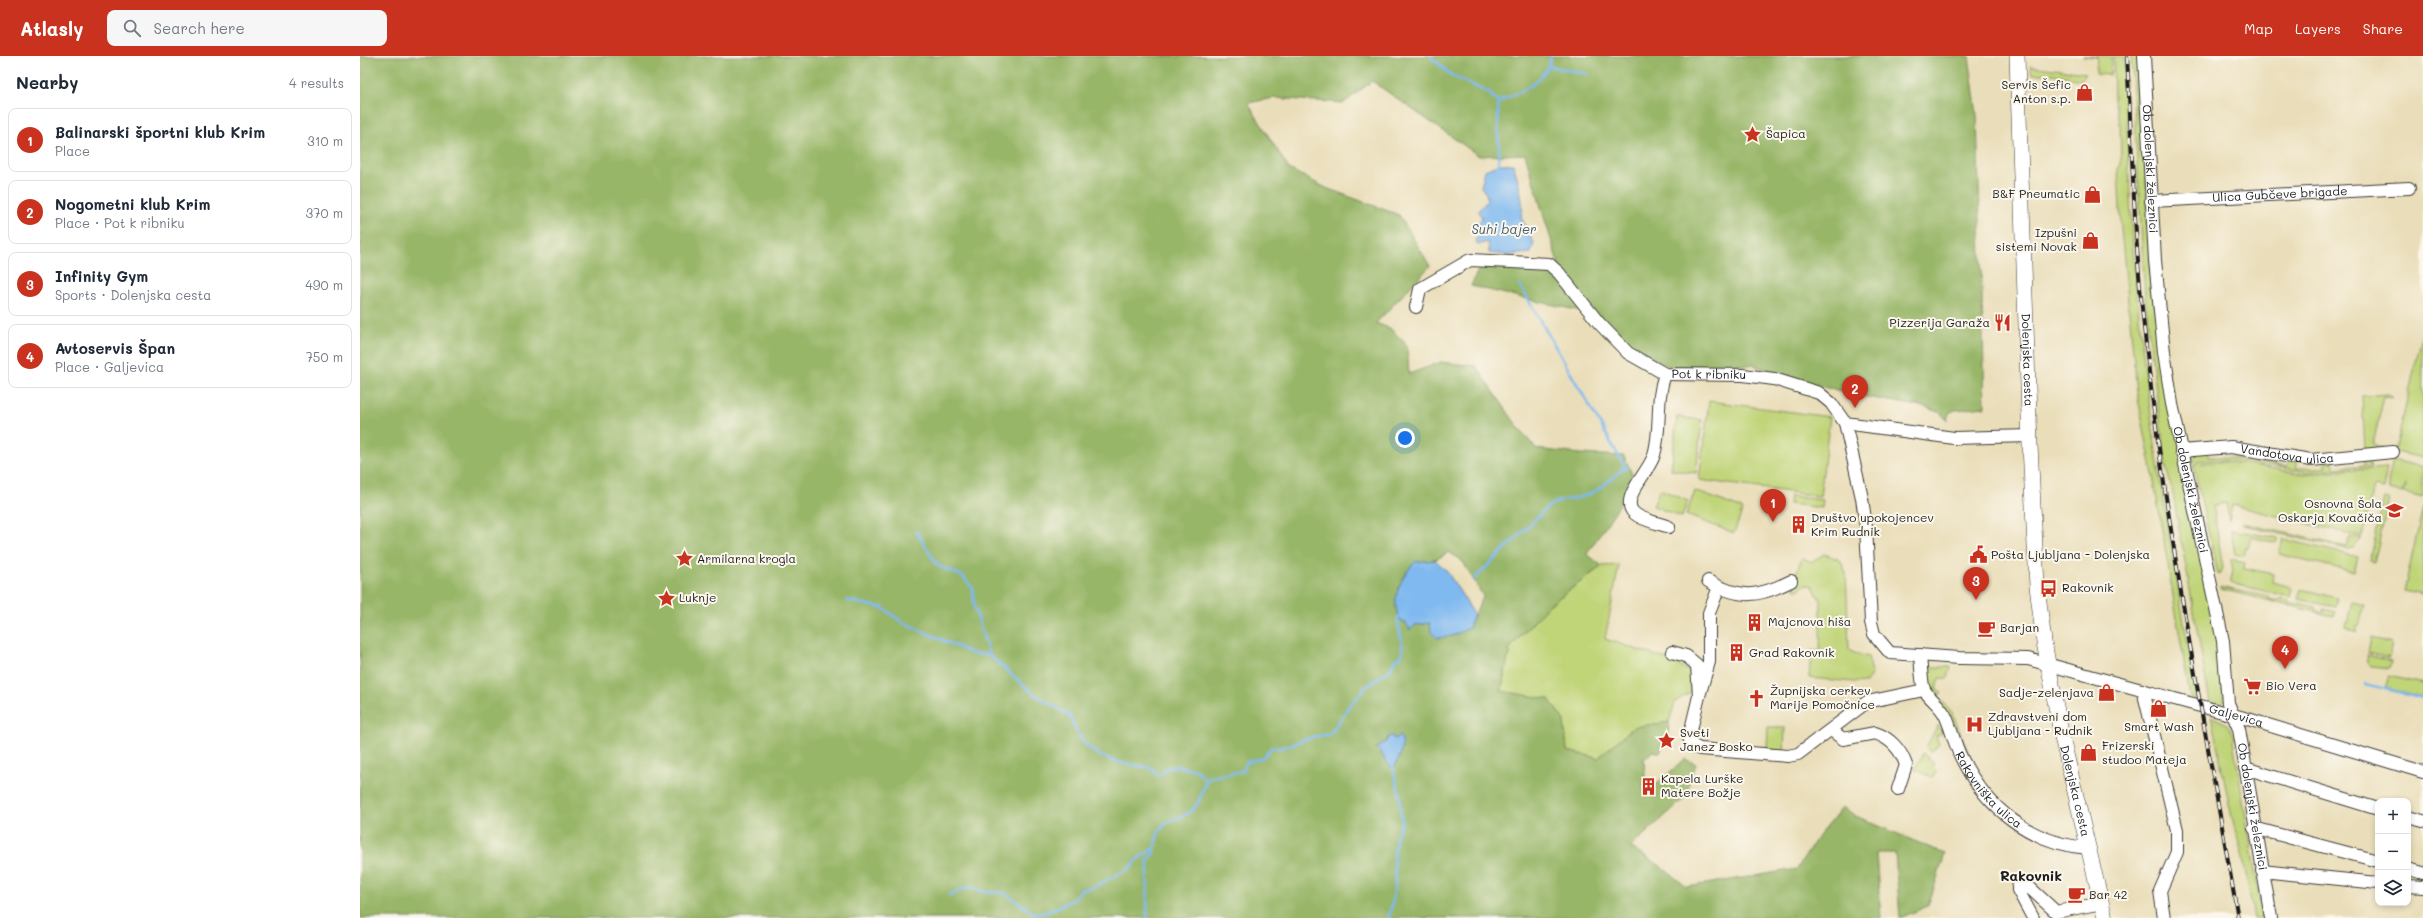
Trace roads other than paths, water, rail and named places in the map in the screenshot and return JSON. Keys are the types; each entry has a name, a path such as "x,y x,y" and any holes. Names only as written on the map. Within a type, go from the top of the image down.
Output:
{"main road":[{"name":"Dolenjska cesta","path":"2017,56 2030,436 2037,586 2048,664 2061,733 2105,918"}],"street":[{"name":"Ob dolenjski železnici","path":"2144,56 2151,201 2161,331 2181,451 2223,641 2228,703 2239,729 2254,828 2271,918"},
{"name":"Ulica Gubčeve brigade","path":"2151,201 2409,188"},
{"name":"Pot k ribniku","path":"1416,307 1420,289 1470,260 1549,264 1599,323 1628,353 1665,374 1743,375 1774,379 1803,386 1819,393 1831,403 1845,423"},
{"path":"1665,374 1660,386 1654,456 1632,493 1629,504 1631,511 1637,515 1669,527"},
{"path":"2030,436 1954,438 1845,423 1862,498 1866,527 1871,622 1874,634 1890,653 1959,658 2020,658 2048,664"},
{"name":"Vandotova ulica","path":"2181,451 2200,448 2232,447 2311,460 2393,452"},
{"path":"1708,581 1719,587 1741,594 1764,594 1792,581"},
{"path":"1719,587 1709,613 1709,662 1689,738 1693,746 1700,749 1794,755 1831,730 1867,702 1924,690 1920,655"},
{"path":"1672,652 1695,662 1698,671 1699,696"},
{"name":"Galjevica","path":"2048,664 2234,716 2423,772"},
{"name":"Rakovniška ulica","path":"1924,690 1945,715 1961,758 1970,773 2001,813 2034,833 2071,847 2088,848"},
{"path":"2143,690 2177,830 2177,852 2160,891 2164,918"},
{"path":"1831,730 1843,739 1867,733 1875,733 1891,743 1900,753 1906,764 1898,789"},
{"path":"2245,768 2375,808"},
{"path":"2411,818 2423,821"},
{"path":"2254,828 2375,860"},
{"path":"2411,870 2423,873"},
{"path":"2262,871 2375,883"},
{"path":"2033,918 2018,890 2018,886 2020,884 2031,889 2056,912 2102,903"},
{"path":"2411,886 2423,887"}],"water":[{"name":"Suhi bajer","path":"1499,164 1513,164 1522,199 1521,217 1534,243 1531,253 1507,255 1489,253 1488,242 1478,245 1475,240 1481,235 1481,229 1476,224 1482,218 1478,211 1487,201 1486,193 1481,187 1485,170"},
{"path":"1435,560 1446,570 1474,614 1469,628 1452,636 1437,638 1431,632 1430,623 1415,625 1410,630 1406,623 1402,622 1396,607 1398,591 1410,568 1415,562"},
{"path":"1393,736 1394,739 1400,736 1402,739 1402,747 1393,768 1388,764 1376,748 1386,742 1388,737"}],"waterway":[{"path":"1430,56 1451,75 1489,93 1498,102 1499,167"},
{"path":"1498,102 1523,90 1538,80 1544,73 1551,56"},
{"path":"1549,66 1587,74"},
{"path":"1519,284 1625,467"},
{"path":"1474,579 1549,506 1560,501 1582,497 1592,493 1607,483 1625,467 1628,468"},
{"path":"916,531 937,565 962,576 973,588 974,605 989,655 1034,694 1070,716 1083,741 1092,750 1101,756 1112,760 1152,768 1157,775 1162,774 1165,769 1176,766 1197,770 1206,781 1210,777 1243,771 1247,762 1262,758 1272,747 1281,748 1316,736 1328,735 1332,732 1349,706 1367,686 1390,670 1395,660 1401,657 1402,642 1398,622 1398,617 1401,616"},
{"path":"846,600 883,608 902,622 974,654 989,655"},
{"path":"2365,684 2423,698"},
{"path":"1388,918 1392,906 1395,885 1394,857 1397,834 1402,823 1399,792 1393,768"},
{"path":"1147,918 1148,860 1153,853 1158,834 1166,823 1188,813 1195,807 1200,799 1206,781"},
{"path":"949,895 969,887 986,892 1005,893 1033,913 1044,913 1073,900 1081,890 1094,887 1130,868 1140,857 1155,848"}],"railway":[{"path":"2127,56 2138,259 2153,401 2186,623 2238,918"}],"place":[{"name":"Servis Šefic Anton s.p.","path":"2084,92"},
{"name":"Šapica","path":"1753,134"},
{"name":"B&F Pneumatic","path":"2093,194"},
{"name":"Izpušni sistemi Novak","path":"2090,240"},
{"name":"Pizzerija Garaža","path":"2003,323"},
{"name":"Nogometni klub Krim","path":"1855,408"},
{"name":"Osnovna Šola Oskarja Kovačiča","path":"2395,511"},
{"name":"Balinarski športni klub Krim","path":"1773,522"},
{"name":"Društvo upokojencev Krim Rudnik","path":"1798,525"},
{"name":"Pošta Ljubljana - Dolenjska","path":"1978,555"},
{"name":"Armilarna krogla","path":"684,559"},
{"name":"Rakovnik","path":"2049,588"},
{"name":"Luknje","path":"666,598"},
{"name":"Infinity Gym","path":"1976,600"},
{"name":"Majcnova hiša","path":"1755,622"},
{"name":"Barjan","path":"1987,628"},
{"name":"Grad Rakovnik","path":"1736,653"},
{"name":"Avtoservis Špan","path":"2285,669"},
{"name":"Bio Vera","path":"2253,686"},
{"name":"Sadje-zelenjava","path":"2107,693"},
{"name":"Župnijska cerkev Marije Pomočnice","path":"1757,698"},
{"name":"Smart Wash","path":"2159,708"},
{"name":"Zdravstveni dom Ljubljana - Rudnik","path":"1975,724"},
{"name":"Sveti Janez Bosko","path":"1667,740"},
{"name":"Frizerski studoo Mateja","path":"2089,753"},
{"name":"Kapela Lurške Matere Božje","path":"1648,786"},
{"name":"Bar 42","path":"2076,895"}],"district":[{"name":"Rakovnik","path":"2031,876"}]}
